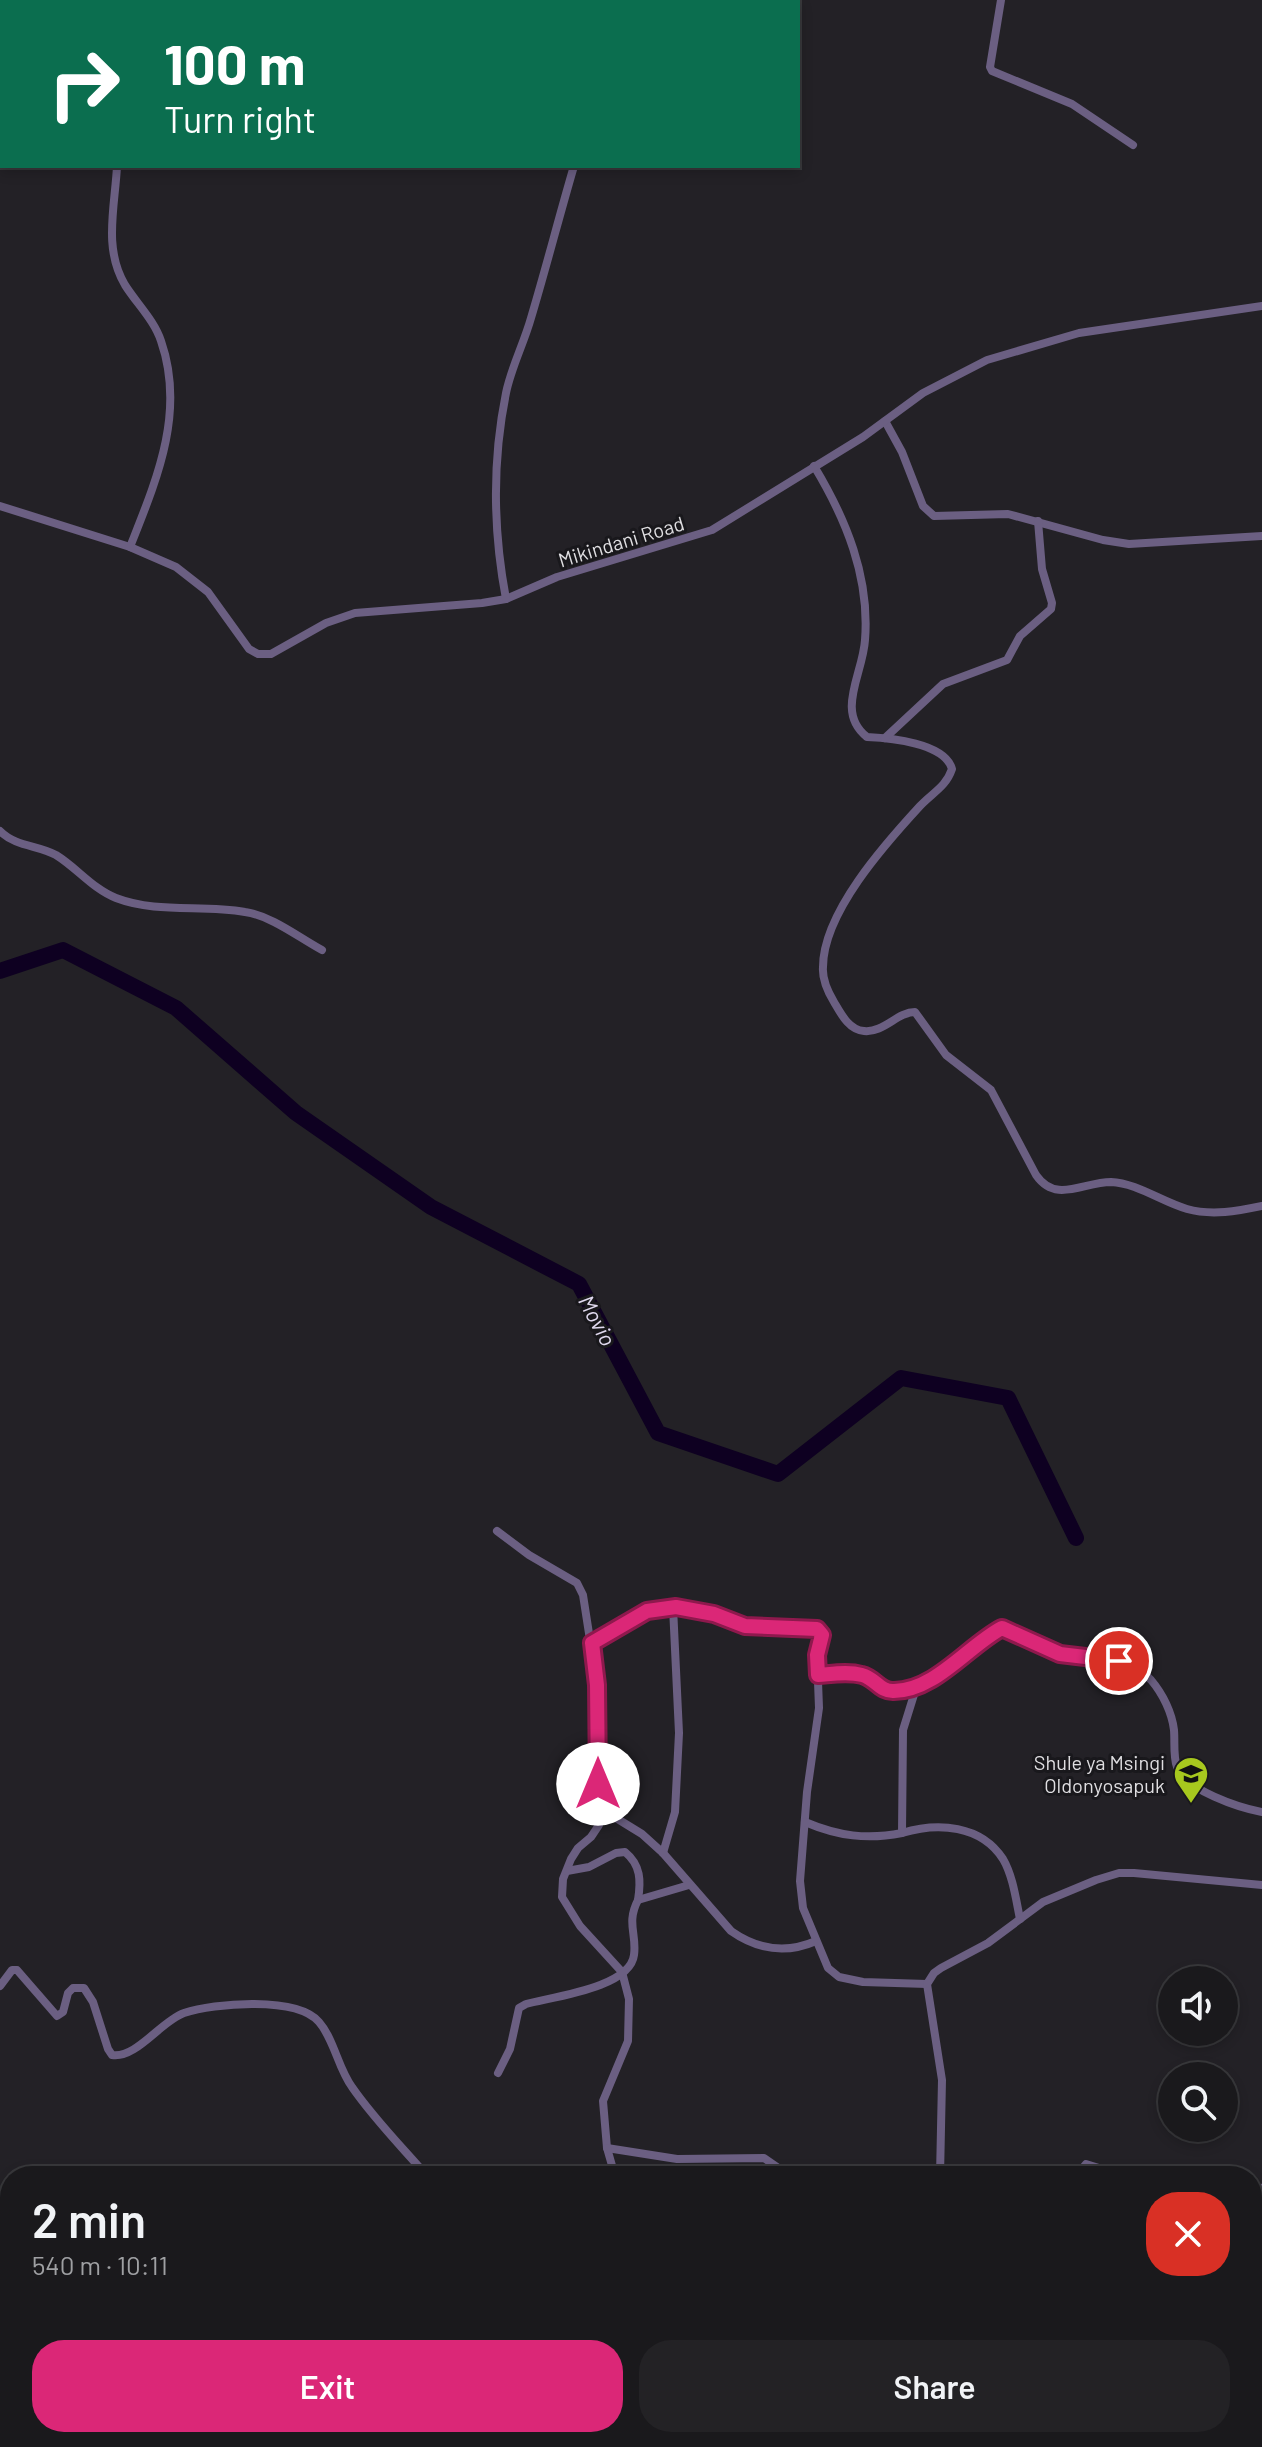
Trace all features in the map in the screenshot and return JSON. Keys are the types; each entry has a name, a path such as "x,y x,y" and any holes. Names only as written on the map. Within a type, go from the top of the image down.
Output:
{"street":[{"path":"1001,0 992,71 1072,104 1133,145"},
{"path":"117,168 110,240 113,255 125,284 161,340 170,401 170,429 161,465 130,547"},
{"path":"506,599 495,527 496,463 502,418 507,390 573,168"},
{"name":"Mikindani Road","path":"0,506 130,547 191,576 208,592 249,649 258,654 271,654 326,623 355,613 506,599 557,577 712,530 863,437 923,393 987,360 1079,333 1262,306"},
{"path":"885,421 902,452 919,498 934,516 999,513 1129,544 1262,536"},
{"path":"814,466 842,516 864,589 865,644 850,716 858,730 867,737 931,749 947,759 952,769 945,784 891,838 841,907 822,966 828,989 844,1019 863,1031 884,1027 908,1012 915,1012 946,1055 991,1090 1042,1185 1071,1189 1110,1182 1124,1184 1187,1209 1208,1212 1262,1206"},
{"path":"885,738 943,684 1007,660 1020,636 1051,609 1042,569 1038,521"},
{"path":"0,831 12,841 57,856 98,889 115,898 161,908 226,910 257,915 322,950"},
{"path":"497,1531 529,1555 577,1583 583,1595 592,1643 597,1685 597,1769 603,1810 599,1825 578,1848 567,1871 562,1897 569,1912 622,1972 629,1999 630,2029 625,2052 603,2101 607,2148 612,2166"},
{"path":"592,1643 633,1617 647,1611 673,1607 714,1614 745,1626 817,1629 822,1635 817,1655 819,1708 805,1822 803,1908 828,1968 839,1977 863,1982 927,1984"},
{"path":"663,1853 675,1812 679,1733 673,1607"},
{"path":"818,1675 865,1675 892,1692 917,1685 944,1672 1002,1628 1060,1654 1128,1664 1153,1682 1168,1707 1174,1730 1176,1764 1183,1777 1227,1804 1262,1812"},
{"path":"902,1833 903,1730 917,1685"},
{"path":"603,1810 642,1834 663,1853 731,1931 755,1945 790,1949 816,1941"},
{"path":"805,1822 843,1835 864,1838 916,1829 959,1828 988,1843 1002,1858 1020,1919"},
{"path":"498,2073 510,2049 519,2008 593,1988 632,1963 631,1926 641,1881 633,1859 625,1852 616,1853 589,1867 567,1871"},
{"path":"940,2166 942,2080 927,1984 934,1973 988,1943 1063,1892 1119,1873 1262,1885"},
{"path":"638,1900 689,1885"},
{"path":"0,1986 12,1970 17,1970 57,2016 63,2012 68,1993 73,1988 84,1988 93,2002 108,2049 112,2055 118,2056 148,2039 171,2019 201,2009 253,2004 308,2014 318,2020 326,2032 336,2060 353,2088 419,2166"},
{"path":"607,2148 677,2159 764,2158 776,2166"}],"waterway":[{"name":"Movio","path":"0,971 63,950 176,1008 296,1113 431,1207 579,1284 658,1433 778,1474 901,1378 1008,1398 1076,1538"}],"place":[{"name":"Shule ya Msingi Oldonyosapuk","path":"1191,1805"}],"route":[{"path":"598,1784 597,1685 592,1643 647,1611 676,1607 714,1614 745,1626 817,1629 822,1635 817,1655 818,1675 865,1675 892,1692 906,1690 944,1672 1002,1628 1060,1654 1119,1661"}]}
